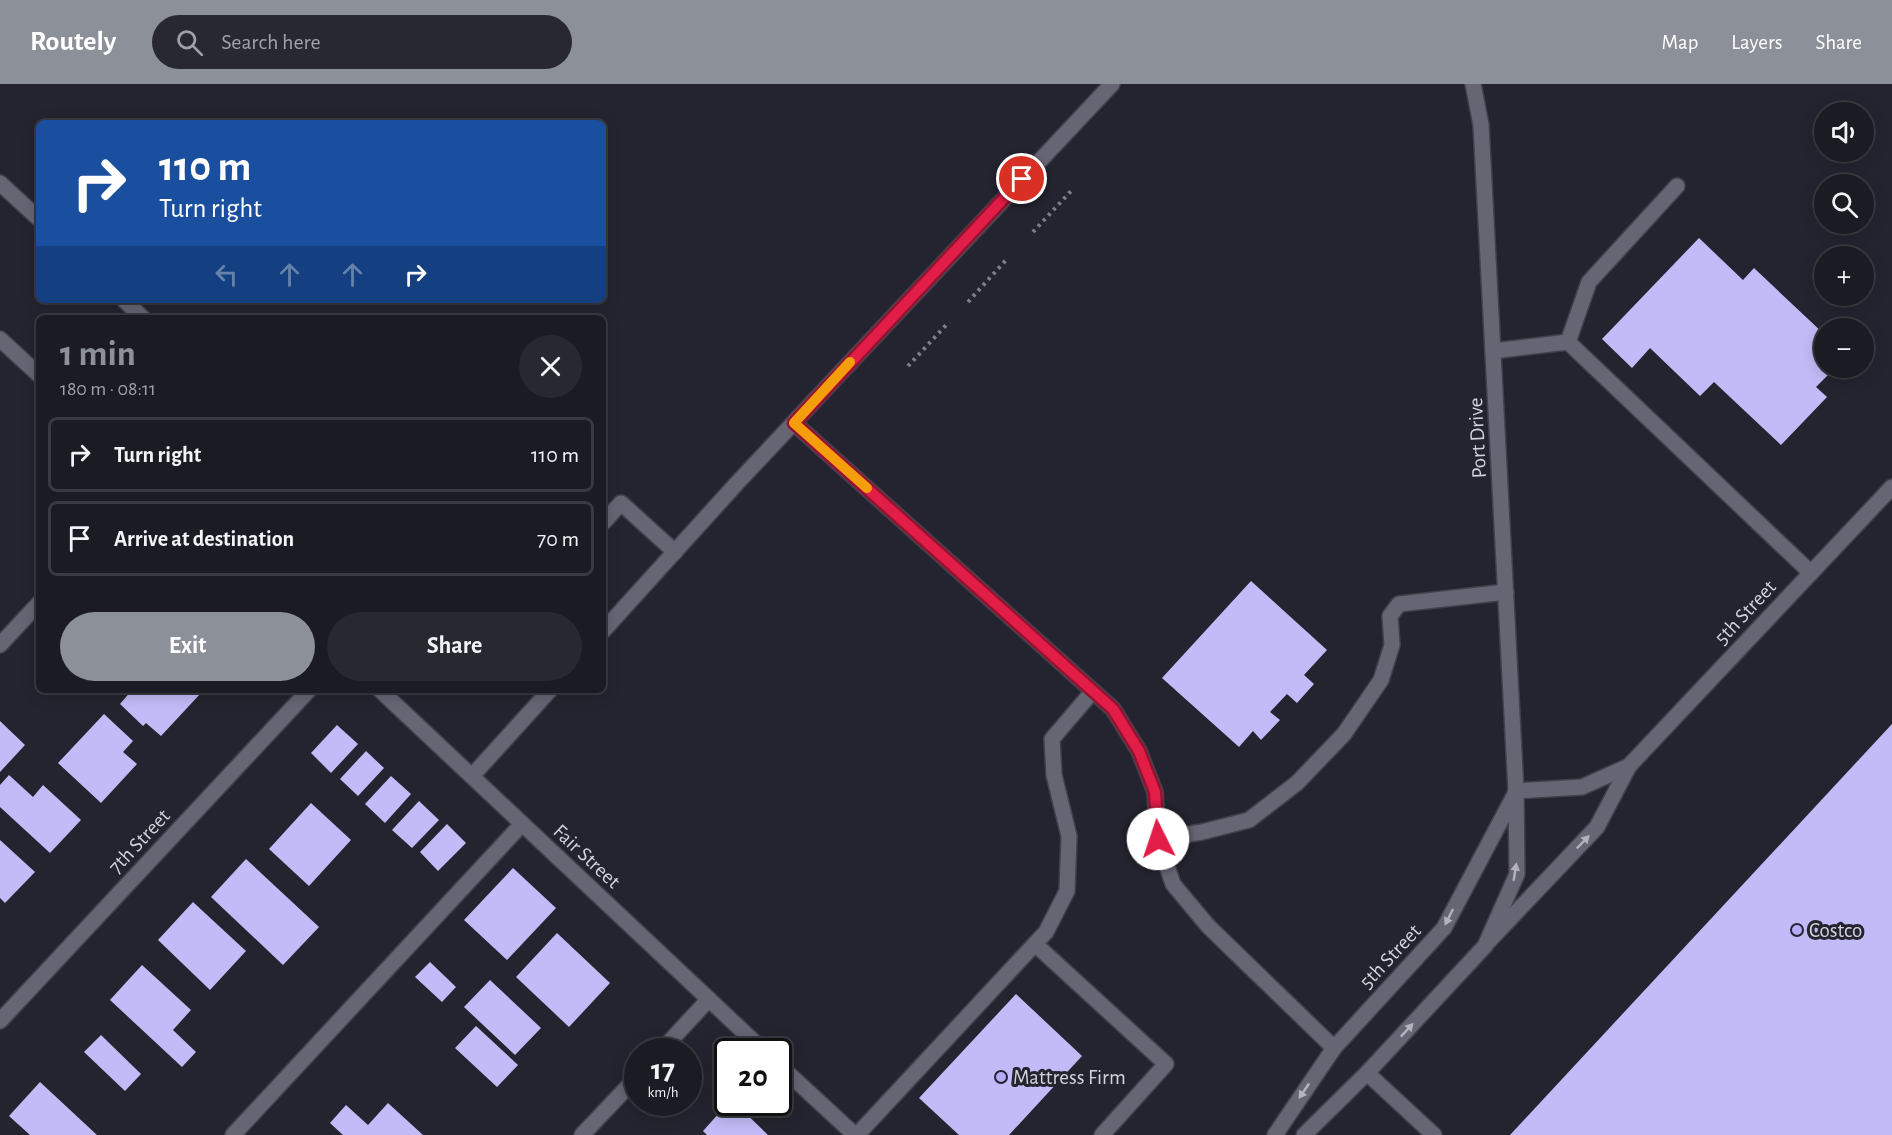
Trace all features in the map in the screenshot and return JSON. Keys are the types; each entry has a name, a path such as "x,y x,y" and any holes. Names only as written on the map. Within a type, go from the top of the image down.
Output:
{"street":[{"path":"606,628 794,423 1112,84"},
{"name":"Port Drive","path":"1473,84 1481,125 1516,791"},
{"path":"0,183 36,216"},
{"path":"1568,342 1589,282 1677,186"},
{"path":"127,303 140,315"},
{"path":"0,339 36,372"},
{"path":"1493,351 1568,342"},
{"path":"1568,342 1811,573"},
{"path":"794,423 1113,709 1139,751 1155,792 1158,839 1173,884 1201,918 1334,1048"},
{"name":"5th Street","path":"1305,1135 1367,1073 1598,827 1629,766 1892,487"},
{"path":"606,520 621,503 675,552"},
{"path":"1158,839 1249,820 1297,783 1344,734 1381,680 1392,645 1390,616 1399,604 1506,592"},
{"path":"0,645 36,606"},
{"path":"792,1077 856,1135 1046,932 1067,891 1069,836 1054,775 1052,739 1093,690"},
{"name":"7th Street","path":"0,1021 306,693"},
{"name":"Fair Street","path":"383,693 750,1038"},
{"path":"472,776 547,693"},
{"name":"5th Street","path":"1516,791 1582,787 1629,766"},
{"name":"5th Street","path":"1485,946 1516,874 1516,791"},
{"name":"5th Street","path":"1275,1135 1334,1048 1444,928 1516,791"},
{"path":"232,1135 522,824"},
{"path":"1035,944 1166,1064 1102,1135"},
{"path":"673,1038 709,999"},
{"path":"1367,1073 1434,1135"},
{"path":"582,1135 624,1091"}],"path":[{"path":"1033,232 1071,191"},
{"path":"968,302 1006,260"},
{"path":"908,366 949,322"}],"building":[{"path":"1699,238 1743,280 1754,268 1814,325 1814,378 1825,378 1816,387 1827,397 1781,445 1714,382 1700,396 1650,348 1632,368 1602,339"},
{"path":"1251,581 1327,650 1304,675 1314,684 1297,703 1287,694 1270,712 1280,720 1261,740 1253,731 1239,747 1162,678"},
{"path":"129,693 201,693 161,736 146,723 143,726 120,704"},
{"path":"104,714 133,741 123,752 137,764 101,803 58,763"},
{"path":"0,721 25,745 0,772"},
{"name":"Costco","path":"1892,724 1892,1135 1510,1135"},
{"path":"337,725 358,744 331,773 311,753"},
{"path":"366,751 384,768 358,796 340,779"},
{"path":"9,775 33,797 43,785 81,820 50,853 0,807 0,785"},
{"path":"391,776 411,794 385,823 365,804"},
{"path":"419,801 439,820 412,848 392,830"},
{"path":"311,803 351,840 309,886 269,849"},
{"path":"447,824 466,843 438,871 420,852"},
{"path":"0,840 35,872 5,903 0,898"},
{"path":"246,859 319,927 283,965 211,897"},
{"path":"513,868 556,908 507,960 464,920"},
{"path":"193,902 246,951 210,990 158,940"},
{"path":"557,933 610,983 569,1027 516,977"},
{"path":"430,962 456,987 442,1002 415,977"},
{"path":"142,965 191,1010 173,1030 196,1052 182,1067 110,1000"},
{"path":"490,980 541,1028 515,1055 464,1007"},
{"name":"Mattress Firm","path":"1016,994 1082,1056 1009,1135 959,1135 919,1098"},
{"path":"476,1026 518,1065 497,1087 455,1048"},
{"path":"101,1035 141,1074 125,1091 84,1052"},
{"path":"40,1082 97,1135 30,1135 9,1116"},
{"path":"388,1103 423,1135 343,1135 330,1123 346,1105 368,1125"},
{"path":"716,1116 748,1116 768,1135 707,1135 703,1131"}],"slow traffic":[{"path":"850,362 794,423 867,488"}],"place":[{"name":"Costco","path":"1797,930"},
{"name":"Mattress Firm","path":"1001,1077"}],"route":[{"path":"1022,179 794,423 1113,709 1139,751 1155,792 1158,839"}]}
